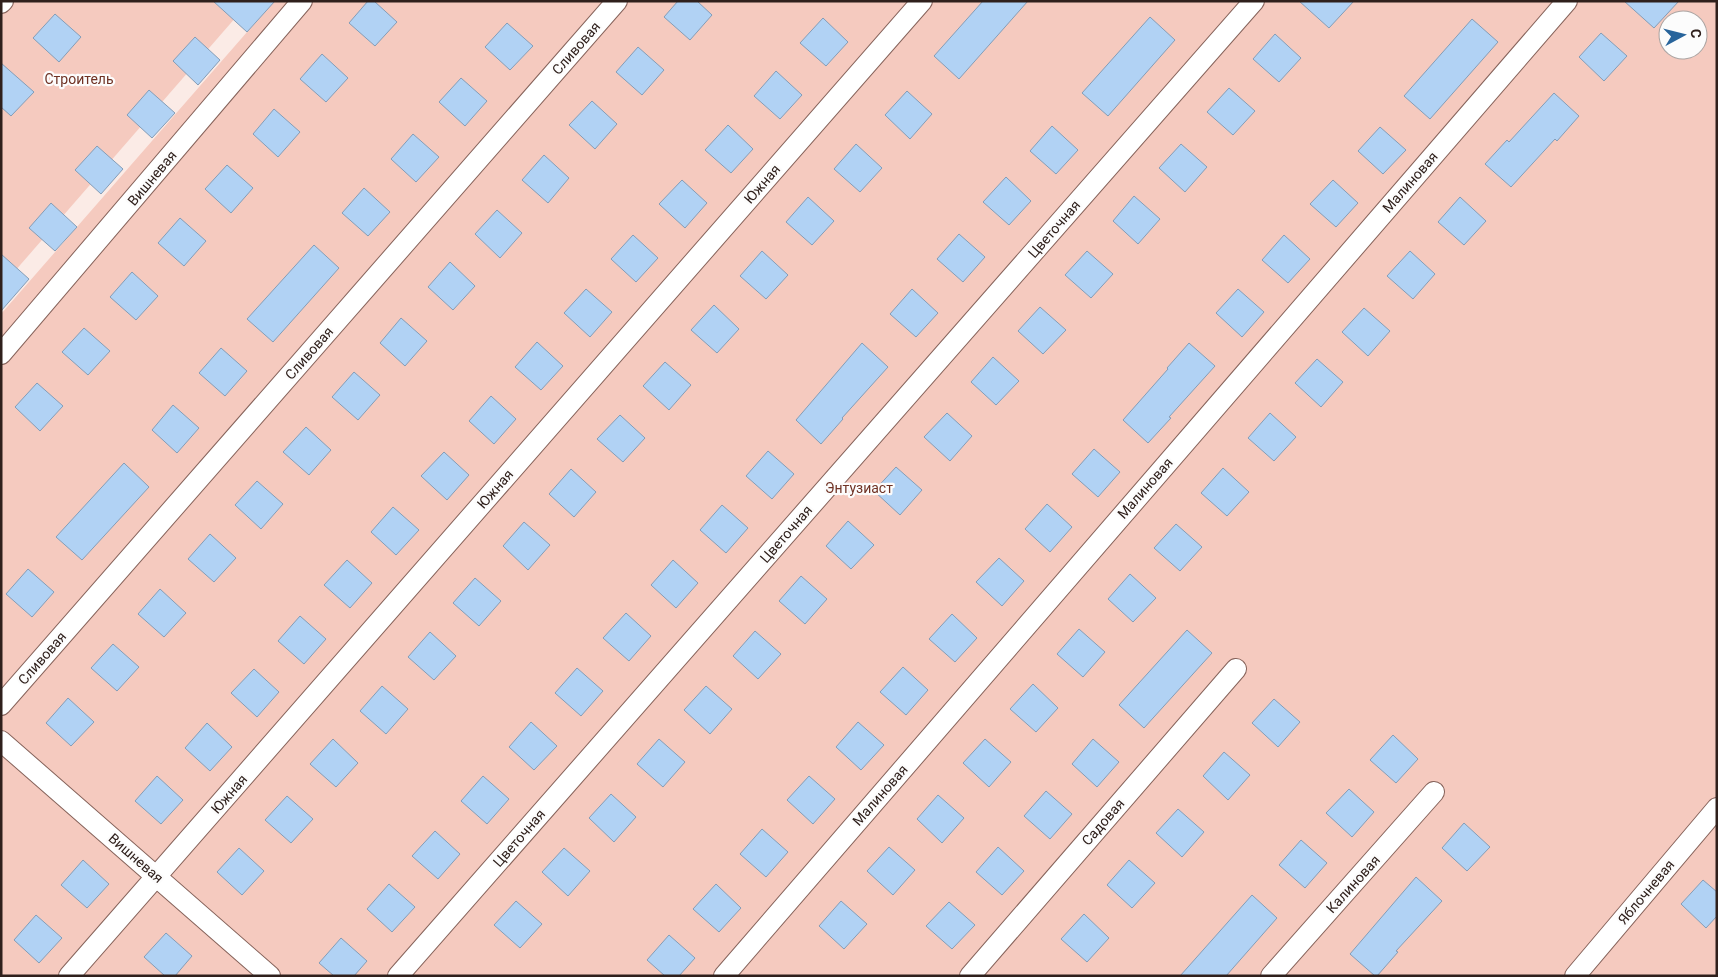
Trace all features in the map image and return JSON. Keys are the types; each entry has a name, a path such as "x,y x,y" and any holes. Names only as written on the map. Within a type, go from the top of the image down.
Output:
{"street":[{"name":"Вишневая","path":"1,354 302,1"},
{"name":"Сливовая","path":"1,705 617,1"},
{"name":"Южная","path":"69,976 922,1"},
{"name":"Цветочная","path":"398,976 1254,1"},
{"name":"Малиновая","path":"724,976 1567,1"},
{"name":"Садовая","path":"970,976 1236,669"},
{"name":"Вишневая","path":"1,741 270,976"},
{"name":"Калиновая","path":"1271,976 1434,792"},
{"name":"Яблочневая","path":"1574,976 1717,808"}],"green space":[{"name":"Строитель","path":"1,1 250,1 1,287"},
{"name":"Энтузиаст","path":"274,1 1717,1 1717,976 1,976 1,314"}],"building":[{"path":"213,1 275,1 247,32"},
{"path":"368,1 374,1 397,22 375,46 349,23"},
{"path":"678,1 697,1 712,15 690,40 664,17"},
{"path":"983,1 1028,1 959,79 934,56"},
{"path":"1299,1 1354,1 1329,28"},
{"path":"1624,1 1679,1 1671,10 1658,10 1658,24 1654,28"},
{"path":"55,14 81,37 59,62 33,38"},
{"path":"1150,17 1175,40 1108,116 1082,93"},
{"path":"823,18 848,42 826,66 800,43"},
{"path":"1472,19 1498,42 1430,119 1404,96"},
{"path":"507,23 533,46 510,70 485,47"},
{"path":"1601,33 1627,56 1604,81 1579,57"},
{"path":"1275,34 1301,58 1279,82 1253,59"},
{"path":"195,37 220,60 198,85 173,61"},
{"path":"638,47 664,70 642,95 616,72"},
{"path":"322,54 348,78 326,102 300,79"},
{"path":"1,63 34,92 11,116 1,107"},
{"path":"776,71 802,95 780,119 754,96"},
{"path":"461,78 487,101 465,126 439,102"},
{"path":"1229,88 1255,111 1233,135 1207,112"},
{"path":"149,90 175,113 152,138 127,115"},
{"path":"907,91 932,114 910,139 885,115"},
{"path":"1554,93 1579,116 1511,187 1485,164 1507,140 1509,142"},
{"path":"592,101 617,124 595,149 569,125"},
{"path":"274,109 300,132 278,157 253,134"},
{"path":"728,125 753,149 731,173 705,150"},
{"path":"1052,126 1078,150 1056,174 1030,151"},
{"path":"1380,127 1406,150 1383,174 1358,151"},
{"path":"413,134 439,157 416,182 391,159"},
{"path":"856,144 882,168 860,192 834,169"},
{"path":"1181,144 1207,167 1185,192 1159,168"},
{"path":"97,146 123,169 101,194 75,170"},
{"path":"544,155 569,178 548,203 522,180"},
{"path":"227,165 253,188 231,213 205,189"},
{"path":"1006,177 1031,201 1009,225 983,202"},
{"path":"682,180 707,203 685,228 659,204"},
{"path":"1333,180 1358,203 1336,227 1310,204"},
{"path":"364,188 390,212 368,236 342,213"},
{"path":"1134,196 1160,219 1138,244 1113,221"},
{"path":"808,197 834,221 812,245 786,222"},
{"path":"1460,197 1486,221 1464,245 1438,222"},
{"path":"51,203 77,227 55,251 29,228"},
{"path":"497,210 522,233 500,258 475,234"},
{"path":"180,218 206,241 184,266 158,243"},
{"path":"959,234 985,257 963,282 937,259"},
{"path":"633,235 658,258 636,282 611,259"},
{"path":"1284,235 1310,259 1288,283 1262,260"},
{"path":"314,245 339,268 273,342 247,319"},
{"path":"762,251 788,275 766,299 740,276"},
{"path":"1087,251 1113,274 1091,298 1065,275"},
{"path":"1410,251 1435,274 1413,299 1387,276"},
{"path":"1,254 29,279 1,311"},
{"path":"450,262 475,286 453,310 428,287"},
{"path":"132,272 158,296 136,320 110,297"},
{"path":"586,289 612,312 590,337 564,313"},
{"path":"912,289 938,313 916,337 890,314"},
{"path":"1238,289 1264,312 1242,337 1216,313"},
{"path":"714,305 739,329 717,353 691,330"},
{"path":"1040,307 1066,330 1043,354 1018,331"},
{"path":"1364,308 1390,331 1368,356 1342,332"},
{"path":"401,318 427,341 405,366 380,343"},
{"path":"84,328 110,351 88,375 62,352"},
{"path":"537,342 563,366 541,390 515,367"},
{"path":"862,343 888,367 821,444 796,420"},
{"path":"1189,343 1215,366 1148,443 1123,420"},
{"path":"221,348 247,371 225,396 199,373"},
{"path":"993,357 1019,381 996,405 971,382"},
{"path":"1317,359 1343,382 1321,407 1295,383"},
{"path":"665,362 691,385 669,410 643,386"},
{"path":"354,372 380,395 358,420 332,397"},
{"path":"37,383 63,406 40,431 15,407"},
{"path":"491,396 516,419 494,444 469,421"},
{"path":"173,405 199,428 177,453 152,430"},
{"path":"947,413 972,436 950,461 924,437"},
{"path":"1270,413 1296,437 1274,461 1248,438"},
{"path":"620,415 645,438 623,462 597,439"},
{"path":"306,427 331,450 309,475 283,452"},
{"path":"1094,449 1120,472 1098,497 1072,474"},
{"path":"768,451 794,474 772,499 746,476"},
{"path":"444,452 469,475 447,500 421,476"},
{"path":"124,463 149,487 82,560 56,537"},
{"path":"896,467 922,490 900,515 874,491"},
{"path":"1223,468 1249,492 1227,516 1201,493"},
{"path":"571,469 596,492 574,517 549,494"},
{"path":"257,481 283,504 261,529 235,505"},
{"path":"1047,504 1072,527 1050,552 1025,529"},
{"path":"722,505 748,528 726,553 700,530"},
{"path":"393,507 419,530 396,555 371,532"},
{"path":"848,521 874,545 851,569 826,546"},
{"path":"524,522 550,545 528,570 503,546"},
{"path":"1176,524 1202,547 1180,571 1154,548"},
{"path":"210,534 236,558 214,582 188,559"},
{"path":"999,558 1024,581 1002,606 976,582"},
{"path":"347,560 372,583 350,608 324,585"},
{"path":"673,560 698,583 676,608 651,585"},
{"path":"28,569 54,592 32,617 6,594"},
{"path":"1130,574 1156,598 1133,622 1108,599"},
{"path":"801,576 827,599 805,624 779,601"},
{"path":"475,578 501,601 479,626 453,603"},
{"path":"160,589 186,613 164,637 138,614"},
{"path":"626,613 651,636 629,661 603,638"},
{"path":"952,614 977,638 955,662 929,639"},
{"path":"300,616 326,639 304,664 278,641"},
{"path":"1079,629 1105,652 1083,677 1057,654"},
{"path":"1187,630 1212,653 1144,728 1119,705"},
{"path":"755,631 781,654 758,679 733,656"},
{"path":"430,632 456,656 434,680 408,657"},
{"path":"113,644 139,667 117,691 91,668"},
{"path":"903,667 928,690 906,715 880,692"},
{"path":"577,668 603,691 581,716 555,693"},
{"path":"254,669 279,692 257,717 231,693"},
{"path":"1033,684 1058,708 1036,732 1010,709"},
{"path":"382,686 408,709 386,734 360,711"},
{"path":"706,686 732,709 710,734 684,710"},
{"path":"68,698 94,722 71,746 46,723"},
{"path":"1274,699 1300,722 1278,747 1252,723"},
{"path":"531,722 557,746 534,770 509,747"},
{"path":"858,722 884,745 861,770 836,747"},
{"path":"207,723 232,747 210,771 185,748"},
{"path":"1393,735 1418,759 1396,783 1370,760"},
{"path":"333,739 358,763 336,787 310,764"},
{"path":"659,739 685,762 663,787 637,764"},
{"path":"985,739 1011,762 989,787 963,763"},
{"path":"1093,739 1119,762 1097,787 1072,764"},
{"path":"1224,752 1250,775 1228,800 1203,776"},
{"path":"157,776 183,800 161,824 135,801"},
{"path":"483,776 509,799 487,824 461,801"},
{"path":"809,776 835,799 813,824 787,800"},
{"path":"1349,789 1374,812 1352,837 1326,813"},
{"path":"1046,791 1072,814 1050,839 1024,816"},
{"path":"611,794 636,817 614,842 589,818"},
{"path":"938,795 964,818 942,843 917,819"},
{"path":"287,796 313,819 291,843 265,820"},
{"path":"1178,809 1204,832 1182,857 1156,833"},
{"path":"1464,823 1490,847 1467,871 1442,848"},
{"path":"762,829 788,852 766,877 740,854"},
{"path":"435,831 460,854 438,879 412,856"},
{"path":"1301,840 1327,863 1305,888 1279,865"},
{"path":"889,847 915,870 893,895 867,871"},
{"path":"998,847 1024,871 1002,895 976,872"},
{"path":"239,848 264,871 242,895 217,872"},
{"path":"564,848 590,871 568,896 542,872"},
{"path":"83,860 109,884 87,908 61,885"},
{"path":"1129,860 1155,883 1132,908 1107,885"},
{"path":"1416,877 1442,901 1375,976 1350,954"},
{"path":"1703,880 1717,892 1717,916 1706,928 1681,904"},
{"path":"389,884 415,907 392,932 367,909"},
{"path":"716,884 741,908 719,932 693,909"},
{"path":"1252,895 1277,918 1226,976 1180,976"},
{"path":"516,901 542,924 520,948 494,925"},
{"path":"841,901 867,924 844,949 819,926"},
{"path":"949,902 975,925 952,949 926,926"},
{"path":"1084,914 1109,938 1087,962 1061,939"},
{"path":"36,915 62,938 39,963 14,940"},
{"path":"166,933 192,956 175,976 165,976 144,957"},
{"path":"669,935 695,958 679,976 665,976 647,960"},
{"path":"341,938 367,961 354,976 334,976 319,963"}]}
